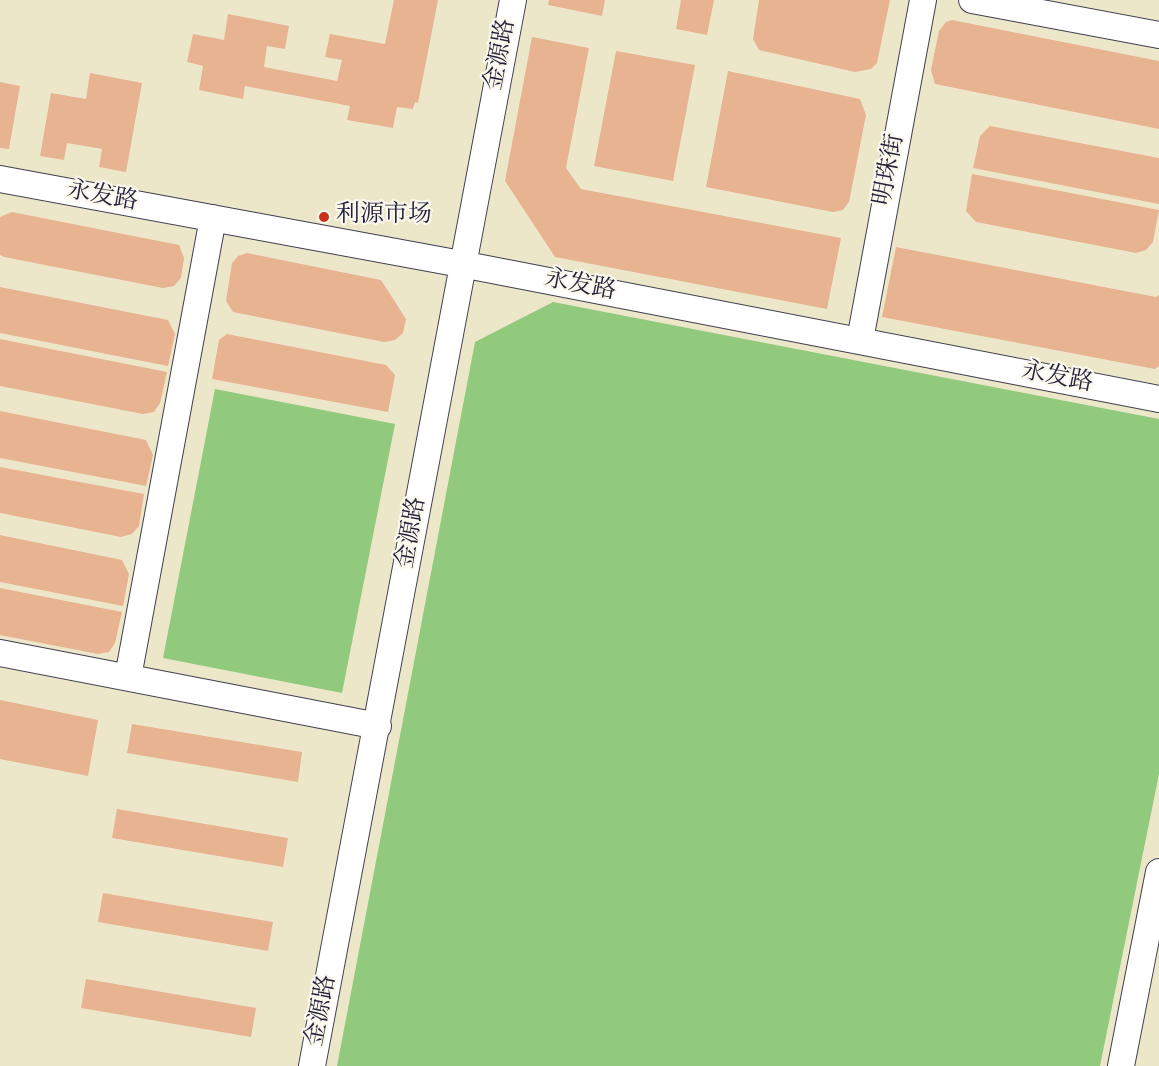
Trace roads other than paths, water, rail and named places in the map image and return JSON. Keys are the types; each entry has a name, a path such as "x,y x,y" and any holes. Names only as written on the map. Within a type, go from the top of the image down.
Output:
{"street":[{"name":"金源路","path":"312,1066 378,726 461,264 513,0"},
{"name":"明珠街","path":"860,340 923,0"},
{"path":"972,0 1159,35"},
{"name":"永发路","path":"0,180 461,264 1159,399"},
{"path":"128,677 213,218"},
{"path":"0,653 378,726"},
{"path":"1121,1066 1159,872"}],"place":[{"name":"利源市场","path":"324,217"}]}
